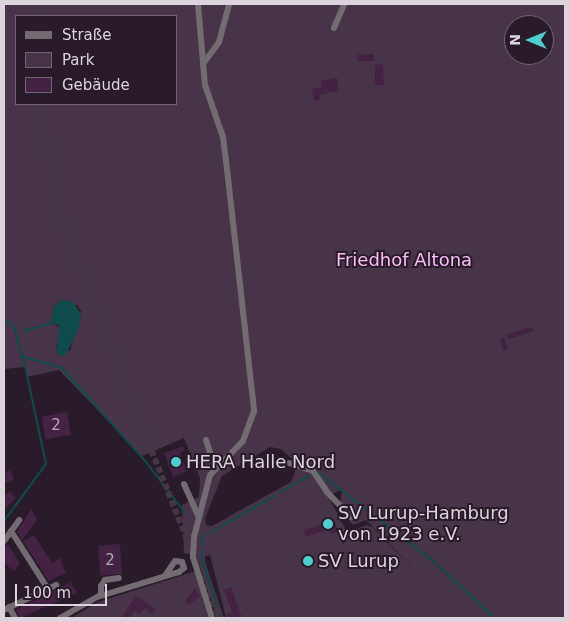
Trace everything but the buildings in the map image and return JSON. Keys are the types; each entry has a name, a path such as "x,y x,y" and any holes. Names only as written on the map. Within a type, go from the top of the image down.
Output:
{"street":[{"path":"198,4 205,85 223,137 254,412 243,441 215,468 207,482 198,516 192,548 194,561 212,618"},
{"path":"203,64 219,42 229,4"},
{"path":"334,28 344,4"},
{"path":"206,440 215,468"},
{"path":"289,463 313,471 327,492 351,517"},
{"path":"184,484 198,516"},
{"path":"4,541 19,520"},
{"path":"11,531 48,589"},
{"path":"60,618 101,595 165,576 176,560 184,564 194,561"},
{"path":"101,595 101,586 105,580 119,578"},
{"path":"15,618 6,608 56,585"}],"green space":[{"name":"Friedhof Altona","path":"4,4 565,4 565,618 226,618 210,555 205,556 205,562 224,618 217,618 196,555 184,553 182,505 199,497 200,478 184,438 142,456 59,370 27,377 25,367 4,369","holes":["55,305 77,305 81,311 70,351 56,347 61,328 51,322","270,447 281,449 294,461 296,469 291,482 212,526 206,525 205,518 222,476","342,489 339,509 353,525 366,520 442,598 372,527 367,525 347,532 328,496"]},
{"path":"196,571 210,618 71,618 98,602"}],"shaded area":[{"path":"62,300 73,302 81,314 78,331 65,356 58,355 56,351 60,326 51,322 55,305"}],"waterway":[{"path":"4,319 15,329 21,356 62,368 146,462 185,513"},
{"path":"24,331 52,323"},
{"path":"4,521 46,464 23,357"},
{"path":"316,471 432,560 495,618"},
{"path":"280,492 313,474"},
{"path":"210,533 274,496"},
{"path":"202,545 203,533"},
{"path":"202,550 202,559 221,618"}],"tunnel":[{"path":"36,4 36,15"},
{"path":"40,105 60,209 75,258 193,555"},
{"path":"201,576 220,618"}],"place":[{"name":"HERA Halle Nord","path":"176,462"},
{"name":"SV Lurup-Hamburg von 1923 e.V.","path":"328,524"},
{"name":"SV Lurup","path":"308,561"}]}
